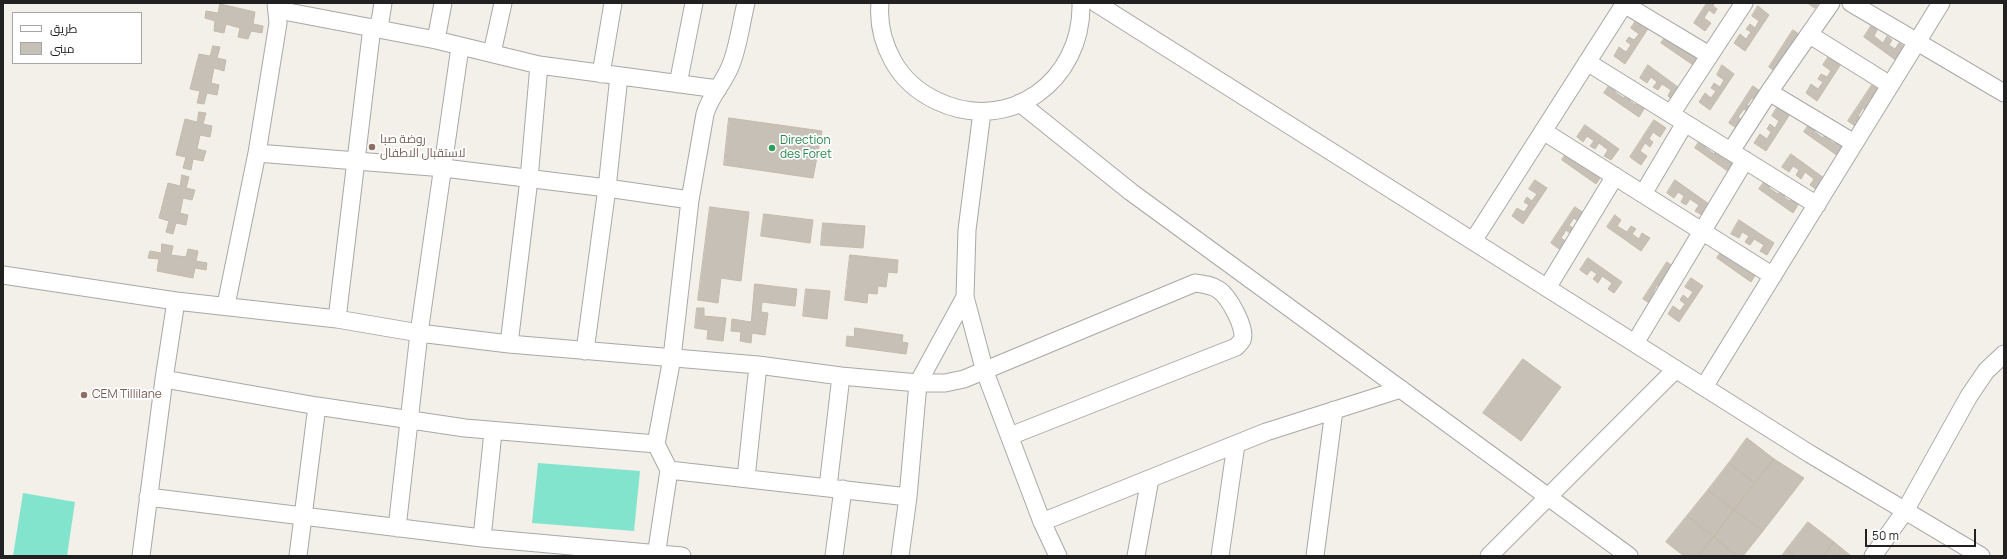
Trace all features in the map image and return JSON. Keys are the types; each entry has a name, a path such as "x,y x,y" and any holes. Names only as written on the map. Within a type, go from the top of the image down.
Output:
{"street":[{"path":"336,318 355,161 375,28 383,3"},
{"path":"436,40 443,3"},
{"path":"492,53 503,3"},
{"path":"601,74 613,3"},
{"path":"678,84 694,3"},
{"path":"656,554 669,470 656,444 672,358 690,200 708,102 718,89 731,66 746,3"},
{"path":"880,3 879,15 885,46 900,73 923,94 951,108 982,112 1002,109 1020,103 1044,90 1062,70 1075,47 1082,21 1081,3"},
{"path":"1096,3 1704,387 1981,556"},
{"path":"1643,194 1709,55 1744,3"},
{"path":"1731,151 1769,92 1831,3"},
{"path":"1852,3 2004,93"},
{"path":"1704,387 1941,3"},
{"path":"1473,241 1625,4 1709,55"},
{"path":"226,305 257,153 278,23 277,6 436,40 539,65 718,89"},
{"path":"1810,35 1890,85"},
{"path":"398,528 419,333 444,168 460,47"},
{"path":"1587,62 1817,204"},
{"path":"509,344 529,179 539,65"},
{"path":"584,351 607,188 618,76"},
{"path":"1769,92 1854,143"},
{"path":"1020,103 1131,192 1629,556"},
{"path":"982,112 967,230 965,297 985,372 1042,522 1058,556"},
{"path":"1543,131 1773,276"},
{"path":"257,153 444,168 690,200"},
{"path":"1635,343 1745,160"},
{"path":"1547,288 1615,176"},
{"path":"3,274 176,301 226,305 336,318 419,333 509,344 758,365 841,376 945,384 985,372 1195,283 1208,285 1219,290 1230,302 1243,330 1242,340 1236,347 1010,436"},
{"path":"900,556 908,496 918,383 965,297"},
{"path":"141,556 164,379 176,301"},
{"path":"1873,556 1905,511 1969,396 1986,371 2004,354"},
{"path":"746,478 758,365"},
{"path":"1489,556 1676,369"},
{"path":"834,556 835,488 841,376"},
{"path":"164,379 317,406 493,432 656,444"},
{"path":"1042,522 1266,432 1401,389"},
{"path":"298,556 317,406"},
{"path":"1315,556 1334,410"},
{"path":"482,538 493,432"},
{"path":"1220,556 1236,444"},
{"path":"669,470 908,496"},
{"path":"1136,556 1150,479"},
{"path":"148,497 482,538 528,550 682,556"}],"green space":[{"path":"538,463 640,471 634,531 532,523"},
{"path":"23,493 75,502 67,556 13,556"}],"building":[{"path":"1707,3 1714,3 1713,6 1717,9 1714,14 1709,10 1704,18 1711,23 1705,31 1694,23"},
{"path":"1808,3 1818,3 1815,8"},
{"path":"220,4 255,12 253,24 263,26 262,33 251,31 248,39 238,37 240,28 226,24 224,33 214,31 215,21 205,18 206,11 218,13"},
{"path":"1758,6 1769,15 1745,51 1734,43 1740,34 1746,39 1751,32 1746,29 1750,24 1755,28 1759,21 1752,16"},
{"path":"1637,19 1649,27 1625,64 1614,56 1619,47 1626,52 1631,45 1626,41 1629,37 1634,40 1639,34 1631,28"},
{"path":"1871,26 1877,30 1874,36 1883,43 1887,36 1892,40 1889,45 1895,49 1899,43 1906,48 1897,61 1864,37"},
{"path":"1793,30 1805,38 1799,47 1792,42 1787,49 1792,52 1789,57 1784,53 1779,61 1785,66 1780,75 1769,67"},
{"path":"1669,32 1672,42 1681,49 1685,42 1687,51 1693,56 1697,49 1704,55 1696,67 1661,43"},
{"path":"213,46 220,47 217,58 226,60 224,71 214,68 211,83 219,85 217,95 207,93 204,104 197,103 200,91 190,89 199,54 210,56"},
{"path":"1829,56 1841,64 1817,101 1806,93 1811,84 1818,89 1823,82 1818,79 1821,74 1827,77 1831,71 1823,65"},
{"path":"1648,65 1682,90 1674,101 1668,96 1671,90 1662,84 1658,90 1653,87 1657,82 1651,77 1647,83 1640,78"},
{"path":"1722,65 1734,74 1710,110 1699,102 1705,93 1711,98 1716,91 1711,88 1714,83 1720,87 1724,80 1717,75"},
{"path":"1612,81 1618,86 1615,92 1624,98 1628,92 1633,95 1630,101 1636,105 1640,99 1647,104 1639,117 1604,93"},
{"path":"1872,85 1884,93 1878,102 1871,97 1867,104 1871,107 1868,112 1863,108 1858,116 1865,121 1859,129 1848,121"},
{"path":"1753,86 1764,94 1759,103 1752,98 1747,105 1752,108 1749,113 1744,109 1738,117 1745,122 1739,130 1729,123"},
{"path":"1778,106 1790,114 1766,151 1754,143 1760,134 1767,139 1771,132 1767,129 1770,124 1775,128 1779,121 1772,116"},
{"path":"199,112 206,113 203,124 212,126 210,137 200,135 197,149 206,151 203,161 193,159 191,170 183,168 186,157 176,155 185,119 197,122"},
{"name":"Direction des Foret","path":"729,118 822,131 813,178 724,165"},
{"path":"1654,120 1666,128 1660,137 1653,132 1649,139 1653,142 1650,147 1645,143 1640,151 1647,156 1641,165 1630,157"},
{"path":"1811,121 1818,125 1814,131 1823,138 1827,131 1832,135 1829,140 1835,144 1839,138 1846,143 1838,156 1804,132"},
{"path":"1585,125 1619,149 1611,160 1604,156 1608,150 1599,143 1595,149 1590,146 1594,141 1587,136 1583,142 1577,137"},
{"path":"1702,137 1709,142 1705,147 1714,154 1718,147 1723,151 1720,156 1726,160 1730,154 1737,159 1729,172 1695,148"},
{"path":"1569,149 1576,154 1572,159 1581,166 1585,159 1604,172 1596,184 1562,160"},
{"path":"1791,154 1824,178 1817,190 1810,185 1814,179 1805,172 1801,179 1796,175 1799,170 1793,166 1789,172 1782,167"},
{"path":"182,175 189,177 186,188 195,190 192,200 183,198 180,213 188,215 186,225 176,223 173,234 166,232 169,221 159,218 168,183 180,186"},
{"path":"1767,178 1773,182 1769,188 1778,194 1783,188 1788,191 1784,197 1790,201 1794,195 1801,200 1793,213 1759,189"},
{"path":"1535,180 1547,188 1523,224 1512,216 1517,208 1524,212 1529,205 1524,202 1527,197 1532,201 1537,194 1529,189"},
{"path":"1675,180 1709,204 1702,215 1695,211 1699,205 1690,199 1686,205 1681,202 1684,196 1678,192 1674,198 1667,193"},
{"path":"710,207 749,212 741,281 721,278 718,303 698,300"},
{"path":"1575,207 1587,215 1581,224 1574,218 1569,225 1574,229 1571,234 1566,230 1561,238 1567,242 1562,251 1551,243"},
{"path":"764,214 813,220 810,243 761,236"},
{"path":"1615,215 1621,220 1617,226 1627,232 1631,226 1636,229 1632,234 1639,239 1642,233 1650,238 1641,251 1607,227"},
{"path":"1739,220 1774,243 1767,255 1760,251 1764,245 1754,239 1750,245 1745,242 1749,236 1742,232 1739,238 1731,234"},
{"path":"823,223 865,226 863,248 821,245"},
{"path":"162,244 173,246 171,255 186,257 188,249 198,251 196,261 207,263 206,270 195,268 193,278 157,271 159,259 148,258 150,251 161,253"},
{"path":"1724,247 1727,257 1736,263 1741,257 1759,269 1751,282 1717,258"},
{"path":"850,255 898,260 897,273 888,272 886,287 878,286 877,294 868,293 867,303 845,300"},
{"path":"1588,258 1622,282 1614,293 1608,289 1612,283 1602,276 1598,283 1593,279 1597,274 1591,270 1587,275 1580,270"},
{"path":"1667,262 1678,270 1673,279 1666,274 1661,281 1666,284 1663,289 1657,285 1653,293 1659,298 1654,306 1643,299"},
{"path":"1691,278 1703,286 1679,322 1668,314 1673,306 1680,311 1685,304 1680,300 1683,295 1688,299 1693,292 1685,287"},
{"path":"755,284 797,289 795,306 762,302 761,312 768,313 765,335 752,333 751,343 740,341 741,332 731,331 732,319 751,322"},
{"path":"806,289 830,291 827,319 803,316"},
{"path":"697,308 704,308 704,316 726,318 723,341 707,339 708,330 695,328"},
{"path":"855,328 903,335 902,342 908,343 906,354 846,346 847,336 854,337"},
{"path":"1523,359 1561,387 1521,441 1483,413"},
{"path":"1747,438 1774,459 1755,483 1729,463"},
{"path":"1774,459 1804,478 1763,531 1734,510"},
{"path":"1729,463 1755,483 1734,510 1708,490"},
{"path":"1708,490 1734,510 1714,537 1687,516"},
{"path":"1734,510 1763,531 1743,556 1737,556 1714,537"},
{"path":"1687,516 1714,537 1698,556 1684,556 1666,542"},
{"path":"1808,522 1834,542 1823,556 1795,556 1787,549"},
{"path":"1714,537 1737,556 1698,556"},
{"path":"1834,542 1851,556 1823,556"},
{"path":"1787,549 1795,556 1782,556"}],"place":[{"name":"روضة صبا لاستقبال الاطفال","path":"372,147"},
{"name":"Direction des Foret","path":"772,148"},
{"name":"CEM Tillilane","path":"84,395"}]}
